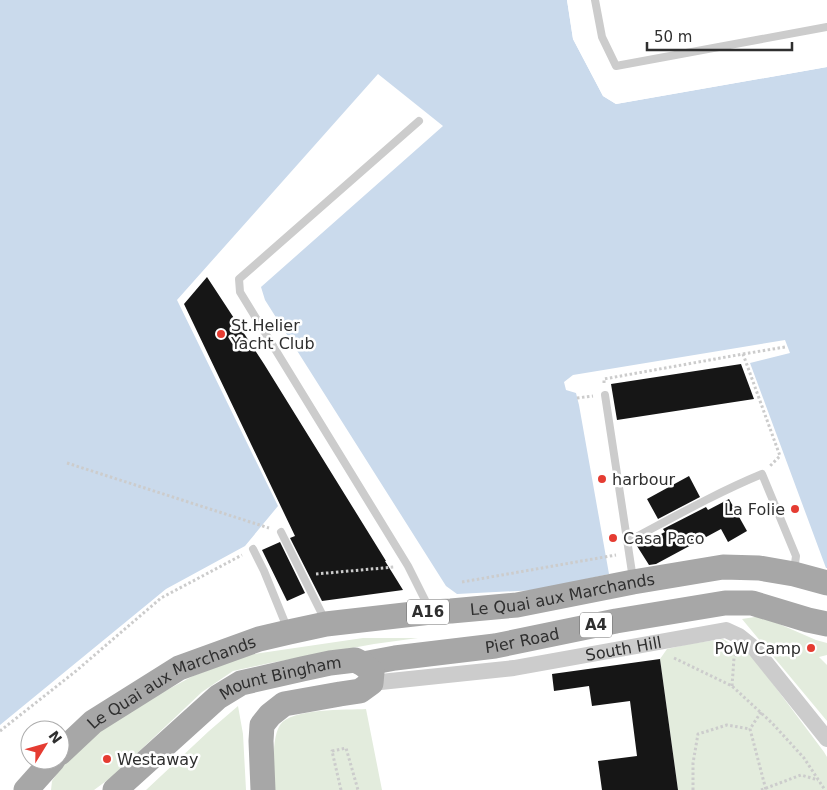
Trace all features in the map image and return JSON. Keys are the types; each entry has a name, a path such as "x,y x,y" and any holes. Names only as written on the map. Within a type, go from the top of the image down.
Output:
{"main road":[{"name":"Le Quai aux Marchands","path":"70,744 93,722 179,668 259,638 326,624 431,612 518,605 723,567 759,568 827,582"},
{"name":"Pier Road","path":"367,674 394,658 495,646 616,621 726,603 752,603 827,624"},
{"name":"Mount Bingham","path":"115,790 218,697 241,683 330,663 355,660 367,674 360,691 284,704 270,715 262,725 263,790"},
{"path":"26,790 44,770"}],"street":[{"name":"South Hill","path":"367,674 514,668 726,630 739,636"},
{"path":"739,636 754,648 827,738"}],"lane":[{"path":"595,0 602,37 616,66 827,27"},
{"path":"419,122 239,279 240,292 408,566 431,612"},
{"path":"605,395 634,582"},
{"path":"627,542 744,481 762,474 796,556 794,574"},
{"path":"282,532 326,624"},
{"path":"253,549 289,632"}],"path":[{"path":"605,395 604,379 784,347"},
{"path":"743,354 780,456 762,474"},
{"path":"67,463 282,532"},
{"path":"0,731 76,671 161,598 253,549"},
{"path":"462,582 629,553"},
{"path":"303,575 408,566"},
{"path":"732,686 734,658 738,648 739,636"},
{"path":"648,644 732,686 761,712 804,758 825,790"},
{"path":"761,712 750,729 766,789"},
{"path":"693,790 693,763 698,734 726,725 750,729"},
{"path":"341,790 332,751 346,748 358,790"},
{"path":"761,790 800,775 818,780"}],"green space":[{"path":"761,616 827,643 827,655 819,657 827,665 827,721 742,619"},
{"path":"363,638 418,638 374,644 233,671 202,692 113,776 94,790 51,790 52,781 59,770 70,770 70,758 88,739 128,711 193,676 248,655"},
{"path":"723,639 752,656 824,752 827,757 827,790 678,790 660,659 667,649"},
{"path":"238,706 243,734 246,790 146,790 209,731"},
{"path":"366,709 382,790 274,790 275,739 280,725 286,719 295,715 320,711"}],"water":[{"path":"0,0 567,0 573,39 603,96 616,104 827,67 827,568 750,363 790,353 785,340 573,375 564,382 566,390 576,393 579,405 609,574 537,590 457,594 446,586 265,300 261,287 443,126 378,74 177,300 278,506 245,546 166,589 0,725"}],"pier":[{"path":"567,0 569,0 576,38 605,95 617,102 827,65 827,67 616,104 603,96 573,39"}],"building":[{"path":"207,277 264,364 403,590 322,601 290,538 295,536 184,304"},
{"path":"741,364 754,399 617,420 611,384"},
{"path":"689,476 700,497 658,519 647,499"},
{"path":"729,499 747,531 728,542 721,529 656,564 649,565 637,546 665,532 663,529 706,507 708,510"},
{"path":"280,542 305,593 287,601 262,550"},
{"path":"660,659 678,790 602,790 598,761 637,756 630,701 592,706 589,686 554,691 552,674"}],"place":[{"name":"St.Helier Yacht Club","path":"221,334"},
{"name":"harbour","path":"602,479"},
{"name":"La Folie","path":"795,509"},
{"name":"Casa Paco","path":"613,538"},
{"name":"PoW Camp","path":"811,648"},
{"name":"Westaway","path":"107,759"}]}
